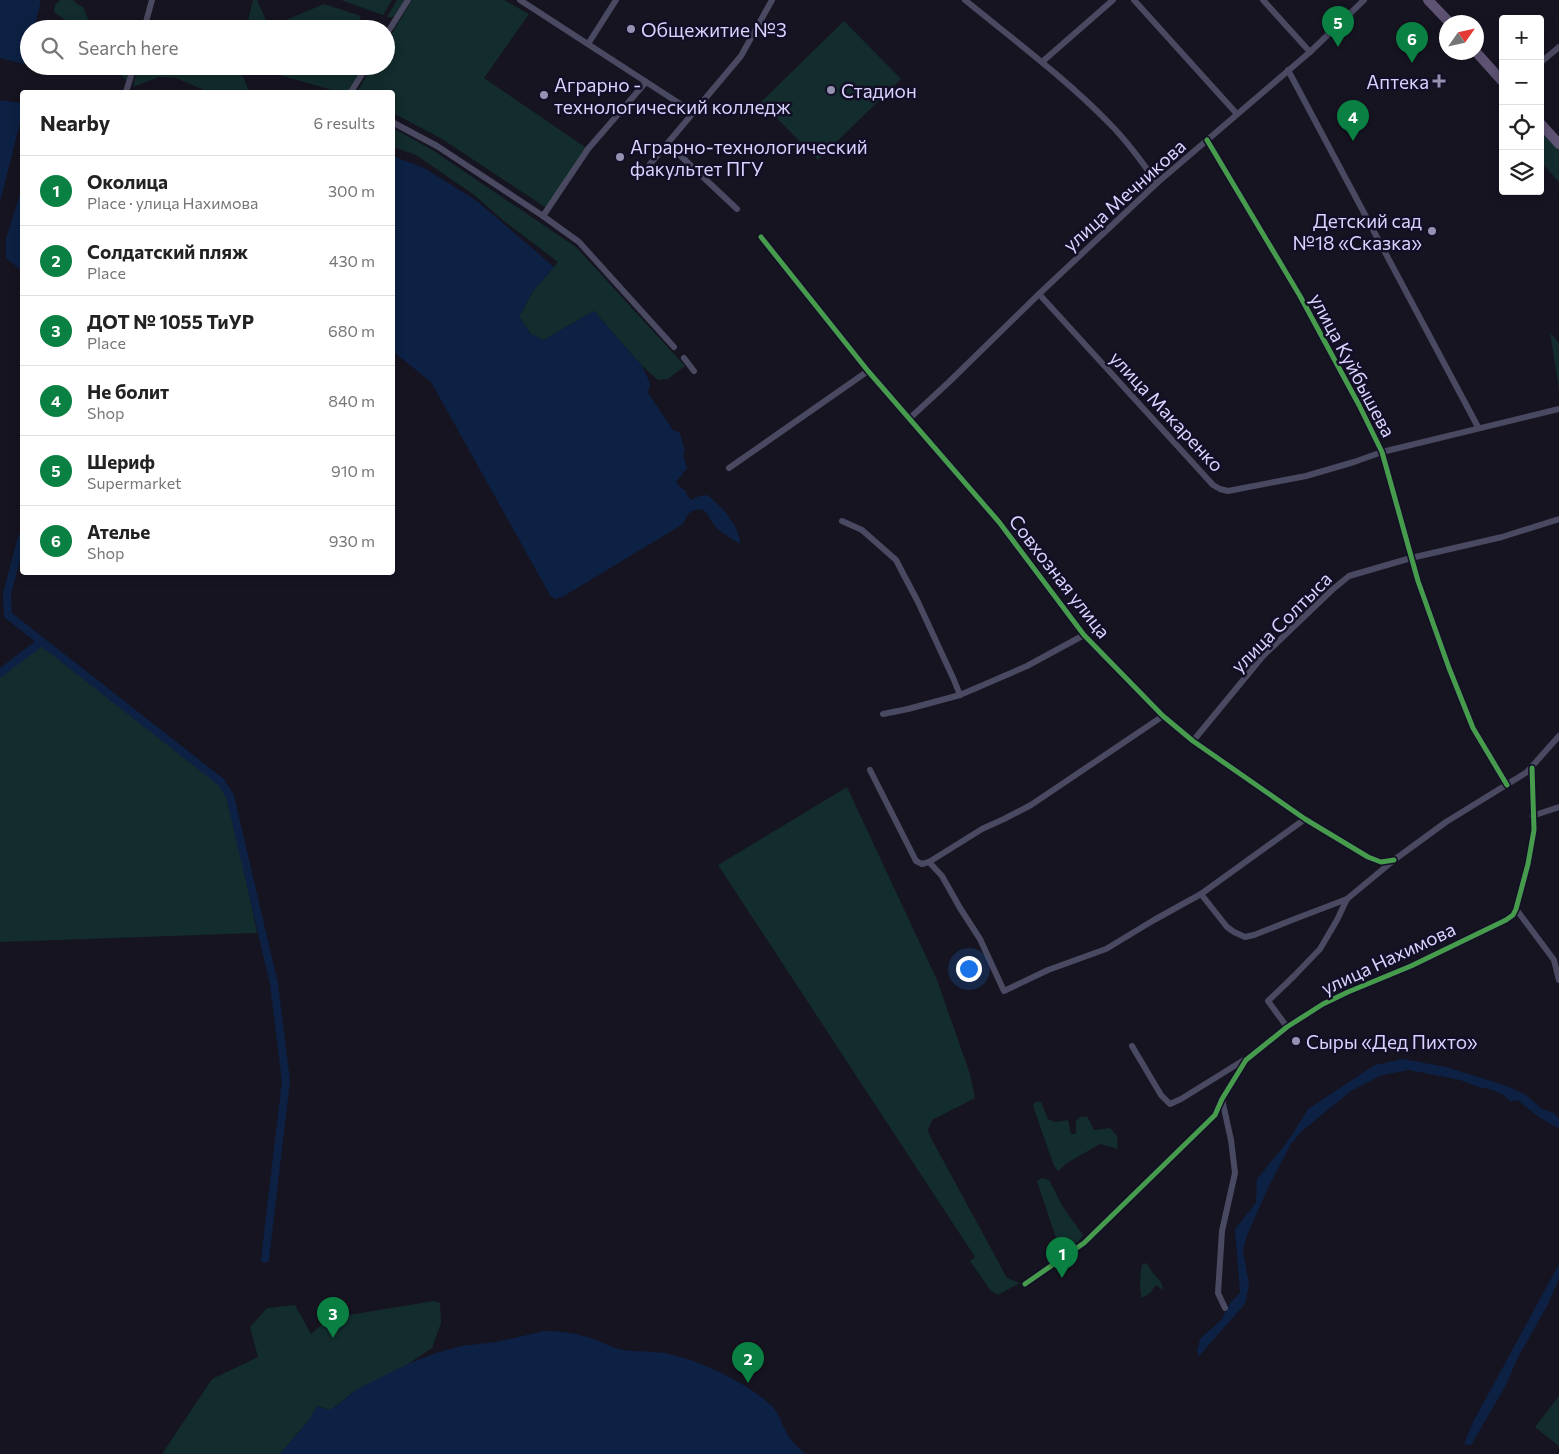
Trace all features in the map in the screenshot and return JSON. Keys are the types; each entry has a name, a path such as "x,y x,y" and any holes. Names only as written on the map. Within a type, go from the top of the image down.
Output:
{"main road":[{"path":"1428,0 1442,15"},
{"path":"1483,60 1499,78"},
{"path":"1544,128 1559,144"}],"street":[{"path":"146,20 152,0"},
{"path":"395,21 408,0"},
{"path":"520,0 694,113"},
{"path":"588,44 616,0"},
{"path":"650,164 741,56 772,0"},
{"path":"965,0 1065,80 1110,124 1132,149 1157,183"},
{"path":"1042,62 1113,0"},
{"path":"1134,0 1237,114"},
{"path":"1263,0 1310,52"},
{"name":"улица Мечникова","path":"910,418 1157,183 1310,52 1364,0"},
{"path":"1544,60 1559,47"},
{"path":"1288,70 1478,427"},
{"path":"127,90 131,75"},
{"path":"352,90 361,75"},
{"path":"543,216 588,149 646,82"},
{"path":"395,124 437,146 580,242 674,347"},
{"name":"улица Куйбышева","path":"1207,140 1300,296 1359,405 1382,452 1418,581 1449,668 1474,728 1507,785"},
{"path":"668,144 737,209"},
{"name":"Совхозная улица","path":"761,237 868,371 999,522 1084,635 1163,716 1193,741 1305,819 1368,857 1381,862 1394,860"},
{"name":"улица Макаренко","path":"1039,294 1213,484 1220,489 1228,491 1306,476 1382,452 1559,408"},
{"path":"684,358 694,371"},
{"path":"729,468 868,371"},
{"name":"улица Солтыса","path":"1193,741 1264,656 1349,576 1411,558 1502,537 1559,519"},
{"path":"842,521 862,530 896,560 934,636 960,695"},
{"path":"883,714 908,710 960,695 1027,666 1084,635"},
{"path":"870,770 916,861 922,864 929,862 982,829 1031,805 1163,716"},
{"path":"1201,894 1227,927 1245,937 1254,936 1347,899 1394,860 1446,822 1532,768 1559,736"},
{"path":"1532,768 1532,816 1534,830 1528,864 1516,909 1554,960 1559,980"},
{"path":"1532,816 1559,807"},
{"path":"929,862 942,876 980,939 1004,991 1048,970 1106,949 1201,894 1305,819"},
{"path":"1287,1027 1268,1001 1320,949 1347,899"},
{"name":"улица Нахимова","path":"1025,1284 1084,1243 1215,1115 1222,1099 1246,1060 1287,1027 1323,1004 1411,966 1506,920 1516,909"},
{"path":"1132,1046 1161,1095 1170,1104 1181,1100 1246,1060"},
{"path":"1222,1099 1231,1140 1234,1173 1222,1231 1218,1293 1225,1308"}],"green space":[{"path":"60,0 73,0 83,7 89,20 65,20 54,12 55,5"},
{"path":"253,0 257,0 266,20 248,20"},
{"path":"341,0 392,0 383,15"},
{"path":"397,0 404,0 400,9 393,17 387,17"},
{"path":"412,0 504,0 529,14 484,78 588,149 548,209 442,139 395,114 395,90 358,90 367,75 395,75 395,28"},
{"path":"324,4 361,16 360,20 286,20"},
{"name":"Стадион","path":"844,21 901,79 818,160 761,102"},
{"path":"122,75 128,75 127,81"},
{"path":"136,75 241,75 248,89 204,90 176,78 159,77 133,87"},
{"path":"279,75 359,75 350,90 332,90"},
{"path":"1544,127 1559,144 1559,182 1544,165"},
{"path":"395,129 434,151 576,247 685,366 668,379 658,380 642,366 594,311 544,340 531,334 519,317 533,291 558,262 504,221 473,194 416,155 395,148"},
{"path":"1550,332 1559,343 1559,389"},
{"path":"41,642 221,782 230,796 257,933 0,942 0,673"},
{"path":"847,787 937,980 970,1074 975,1098 932,1120 928,1130 1007,1278 1020,1283 998,1295 991,1291 970,1261 975,1257 718,865"},
{"path":"1035,1102 1041,1102 1048,1119 1055,1122 1068,1120 1071,1134 1076,1134 1076,1121 1080,1117 1087,1116 1094,1130 1110,1128 1117,1136 1118,1149 1100,1144 1067,1163 1058,1171 1054,1166 1033,1106"},
{"path":"1042,1178 1049,1180 1063,1207 1083,1235 1079,1241 1062,1251 1060,1250 1037,1181"},
{"path":"1146,1263 1161,1283 1163,1290 1156,1285 1150,1293 1142,1298 1140,1287 1141,1272 1142,1265"},
{"path":"434,1301 440,1303 441,1323 432,1348 408,1364 352,1393 332,1409 319,1406 280,1454 162,1454 212,1379 258,1357 250,1327 267,1308 295,1305 311,1334 330,1318"},
{"path":"1559,1396 1559,1446 1535,1427"}],"water":[{"path":"0,0 41,0 36,20 20,20 20,63 0,58"},
{"path":"0,100 20,103 20,123 0,202"},
{"path":"395,157 424,168 477,201 554,267 533,291 519,317 531,334 544,340 594,311 642,366 650,383 648,393 673,430 680,433 687,468 676,482 692,500 699,496 707,495 718,504 729,516 737,530 740,544 724,534 712,522 706,512 700,509 696,510 688,514 683,524 556,599 550,595 431,382 396,354"},
{"path":"20,194 20,269 6,258 6,239"},
{"path":"1403,1059 1446,1067 1507,1086 1526,1095 1542,1109 1554,1113 1559,1118 1559,1128 1537,1116 1518,1100 1510,1101 1504,1095 1493,1090 1460,1080 1409,1070 1382,1075 1351,1091 1301,1132 1291,1144 1269,1186 1247,1235 1243,1250 1249,1285 1245,1304 1199,1356 1197,1352 1200,1339 1221,1320 1231,1302 1240,1293 1235,1229 1256,1203 1257,1179 1288,1141 1308,1109 1375,1065"},
{"path":"1559,1264 1559,1279 1547,1306 1518,1357 1506,1385 1471,1445 1465,1444 1473,1422"},
{"path":"545,1331 579,1335 621,1350 658,1352 677,1356 722,1373 750,1389 773,1407 789,1437 805,1454 280,1454 309,1420 317,1406 332,1409 359,1388 408,1364 439,1352"}],"waterway":[{"path":"20,545 7,594 8,615 221,782 230,796 274,984 286,1081 265,1259"},
{"path":"0,673 41,642"}],"cycle path":[{"path":"1207,140 1300,296 1359,405 1382,452 1418,581 1449,668 1473,728 1507,785"},
{"path":"761,237 868,371 999,522 1084,635 1163,716 1193,741 1305,819 1368,857 1381,862 1394,860"},
{"path":"1025,1284 1084,1243 1215,1115 1222,1099 1246,1060 1287,1027 1323,1004 1411,966 1513,915 1528,864 1534,830 1532,768"}],"place":[{"name":"Общежитие №3","path":"631,29"},
{"name":"Шериф","path":"1338,47"},
{"name":"Ателье","path":"1412,63"},
{"name":"Аптека","path":"1439,81"},
{"name":"Стадион","path":"831,90"},
{"name":"Аграрно - технологический колледж","path":"544,95"},
{"name":"Не болит","path":"1353,141"},
{"name":"Аграрно-технологический факультет ПГУ","path":"620,157"},
{"name":"Детский сад №18 «Сказка»","path":"1432,231"},
{"name":"Сыры «Дед Пихто»","path":"1296,1041"},
{"name":"Околица","path":"1062,1278"},
{"name":"ДОТ № 1055 ТиУР","path":"333,1338"},
{"name":"Солдатский пляж","path":"748,1383"}]}
